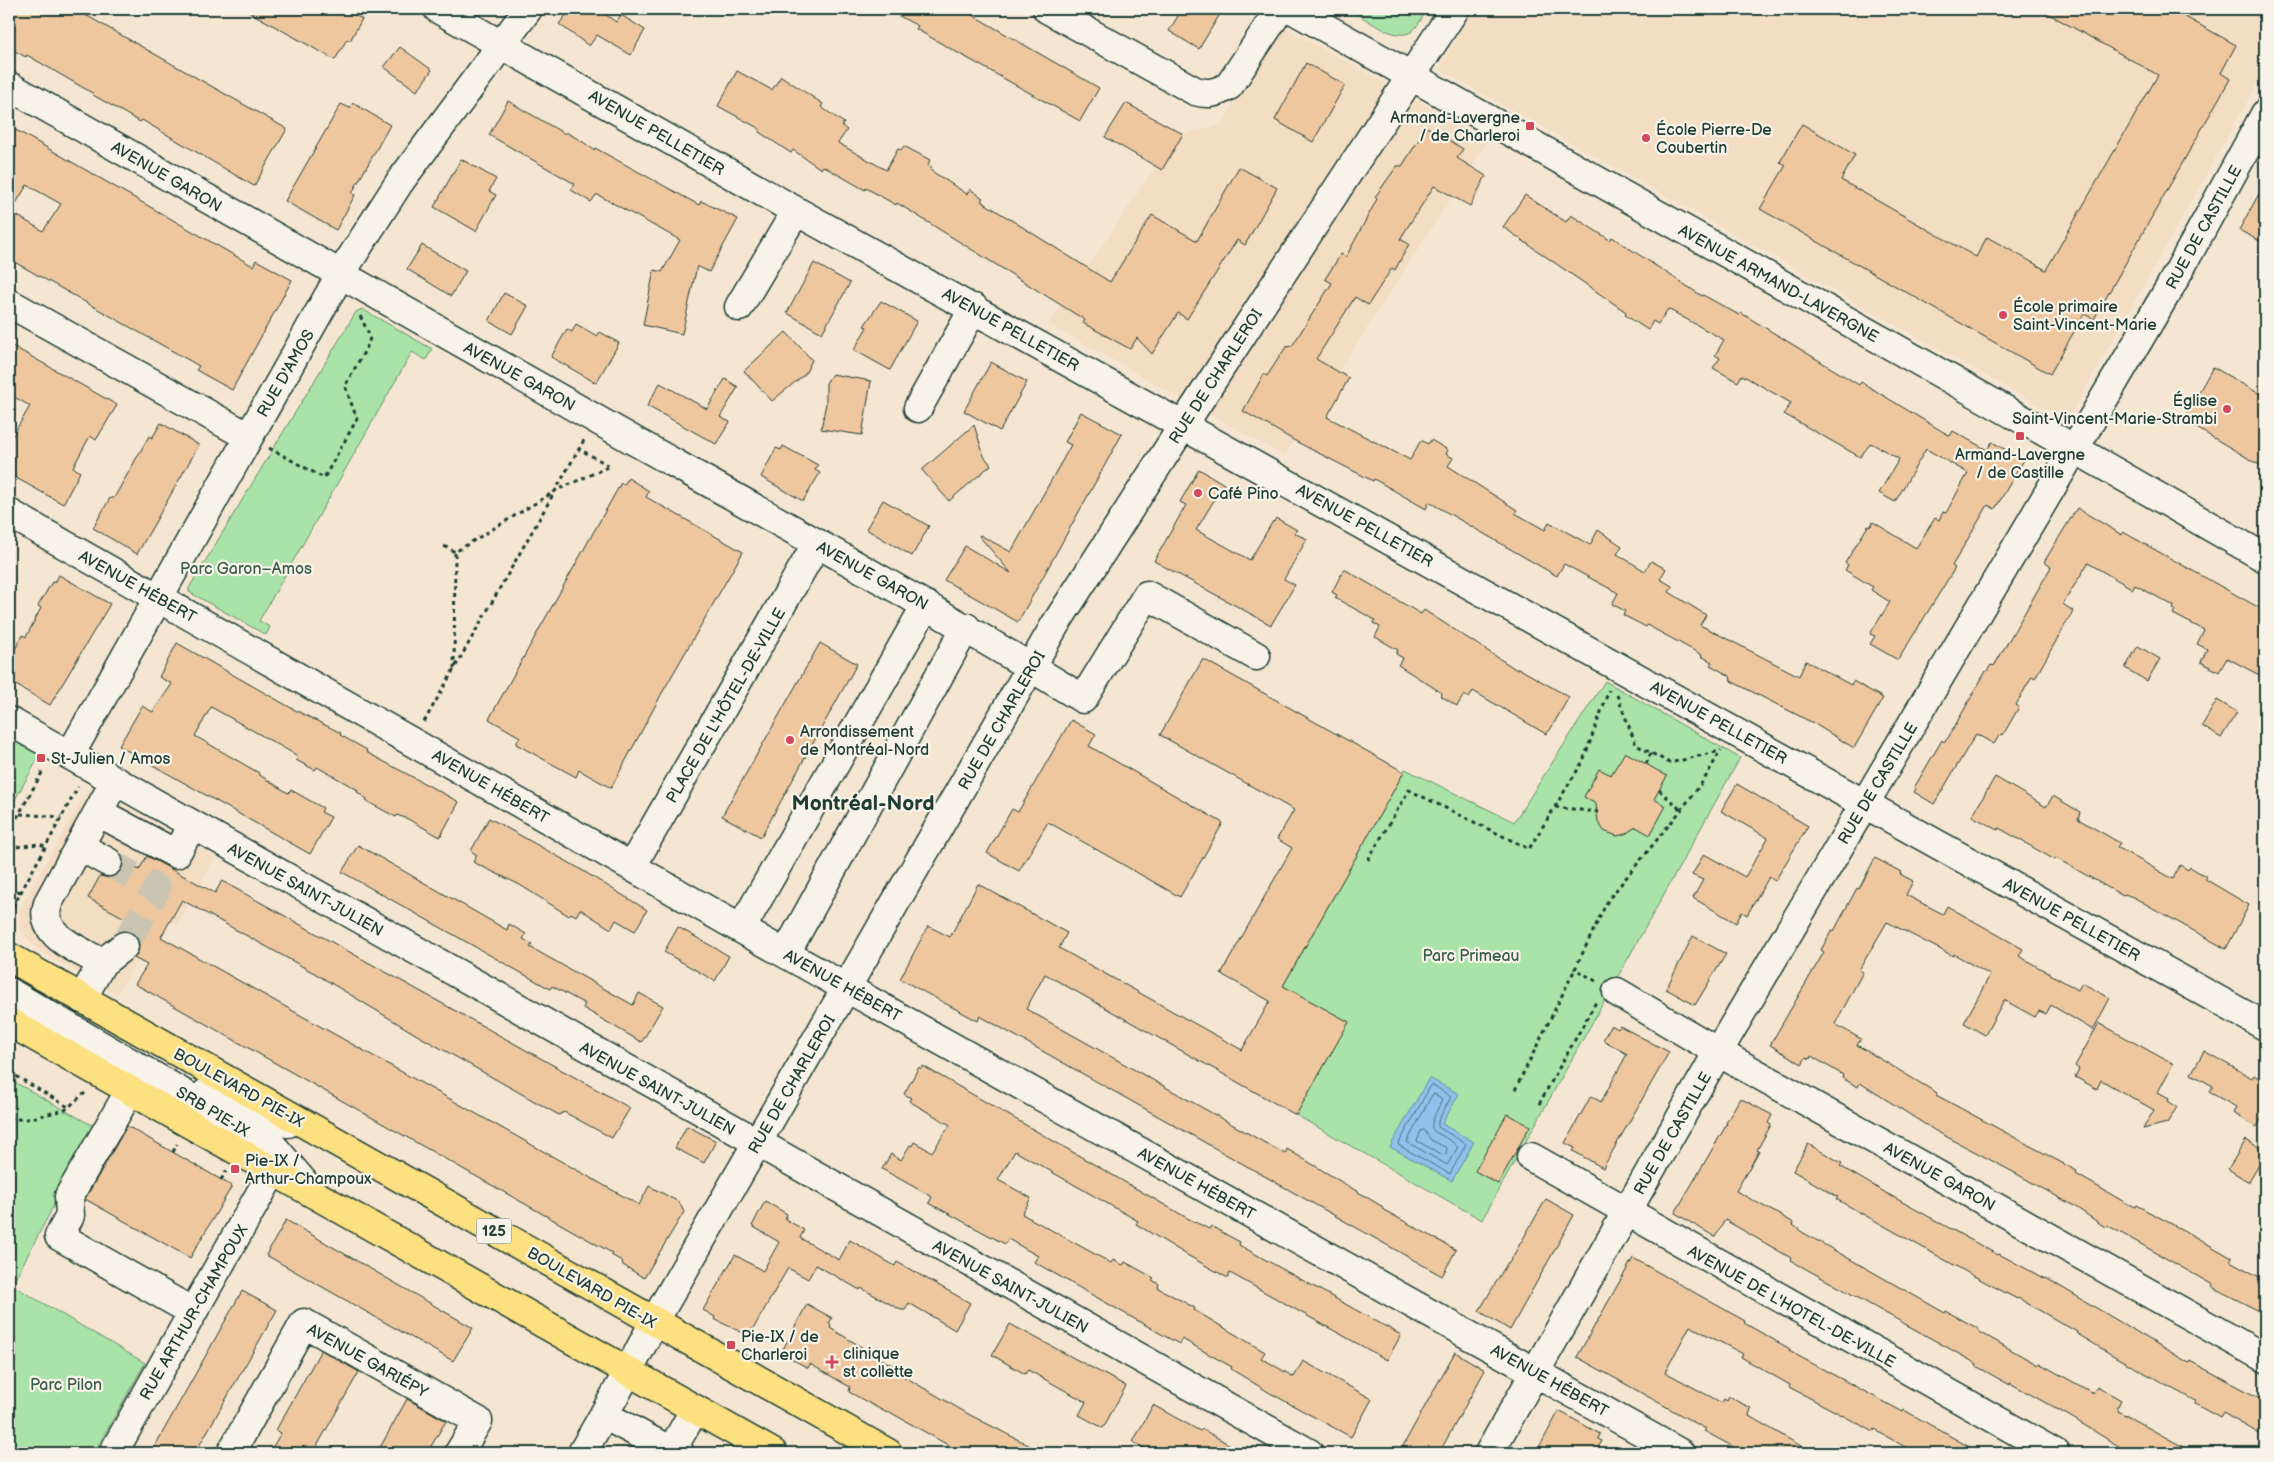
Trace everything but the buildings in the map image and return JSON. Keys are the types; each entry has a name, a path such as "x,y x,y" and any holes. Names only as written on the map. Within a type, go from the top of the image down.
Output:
{"main road":[{"name":"BOULEVARD PIE-IX","path":"9,957 888,1453"},
{"path":"9,1022 773,1453"}],"street":[{"name":"AVENUE PELLETIER","path":"438,9 1602,658 1726,740 1864,803 2265,1026"},
{"name":"RUE D'AMOS","path":"59,759 159,598 340,275 399,183 528,9"},
{"path":"1046,9 1195,91 1206,94 1218,92 1229,86 1280,9"},
{"name":"AVENUE ARMAND-LAVERGNE","path":"1292,9 2075,449 2265,558"},
{"name":"RUE DE CHARLEROI","path":"582,1453 654,1322 1030,667 1184,424 1410,75 1456,9"},
{"name":"AVENUE GARON","path":"9,86 340,275 861,566 966,627 1083,699 1147,596 1256,656"},
{"name":"RUE DE CASTILLE","path":"1489,1453 1718,1052 1864,803 2170,287 2257,149 2265,114"},
{"path":"739,307 796,210"},
{"path":"9,303 249,437"},
{"path":"918,408 974,308"},
{"name":"AVENUE HÉBERT","path":"9,514 741,929 1680,1453"},
{"name":"PLACE DE L'HÔTEL-DE-VILLE","path":"632,866 817,543"},
{"path":"741,929 926,605"},
{"path":"786,953 966,627"},
{"name":"AVENUE SAINT-JULIEN","path":"9,721 59,759 115,781 1309,1453"},
{"path":"102,963 54,934 46,921 45,911 115,781"},
{"path":"98,812 176,854 192,825"},
{"path":"79,846 108,862"},
{"path":"82,999 102,963 124,946"},
{"name":"AVENUE GARON","path":"1610,989 1718,1052 2265,1358"},
{"name":"SRB PIE-IX","path":"9,992 150,1072 272,1145 315,1194"},
{"name":"SRB PIE-IX","path":"150,1072 334,1140"},
{"path":"130,1090 69,1196 70,1216 59,1236 193,1312"},
{"name":"AVENUE DE L'HOTEL-DE-VILLE","path":"1531,1157 1626,1213 2055,1453"},
{"name":"RUE ARTHUR-CHAMPOUX","path":"113,1453 272,1171"},
{"name":"AVENUE GARIÉPY","path":"231,1453 304,1322 478,1421 459,1453"},
{"path":"604,1415 674,1452 695,1409"}],"path":[{"path":"249,437 324,478 357,419 345,386 369,343 370,336 358,311"},
{"path":"413,742 596,419"},
{"path":"455,552 557,490 610,466 579,449"},
{"path":"444,546 455,552"},
{"path":"454,669 455,552"},
{"path":"1368,860 1408,790 1529,849 1583,761 1612,683 1602,658"},
{"path":"1616,692 1636,745 1670,764 1726,740"},
{"path":"1515,1090 1608,900 1704,780 1726,740"},
{"path":"1646,764 1651,753"},
{"path":"9,832 19,814 59,759"},
{"path":"9,914 81,781"},
{"path":"1659,790 1681,810"},
{"path":"1555,808 1598,812"},
{"path":"19,814 61,818"},
{"path":"9,848 38,844 46,846"},
{"path":"9,887 20,892"},
{"path":"1539,1104 1610,989 1575,969"},
{"path":"9,1072 70,1108"},
{"path":"9,1119 43,1116 70,1108 88,1090"}],"shaded area":[{"name":"École primaire Saint-Vincent-Marie","path":"1473,9 2248,9 2265,18 2265,70 2067,421 1439,69"},
{"path":"1279,24 1488,141 1284,456 1049,324 1177,135 1222,125"},
{"path":"89,787 215,857 177,926 163,917 117,995 38,950 20,930 19,910"}],"green space":[{"path":"1349,9 1427,9 1411,32 1397,34 1379,27"},
{"name":"Parc Garon–Amos","path":"362,309 432,349 426,360 412,352 259,621 270,627 266,635 189,592 189,588 356,312"},
{"name":"Parc Primeau","path":"1605,681 1740,758 1482,1220 1296,1115 1348,1022 1283,986 1405,769 1514,822"},
{"path":"9,738 40,755 9,810"},
{"name":"Parc Pilon","path":"9,1079 95,1127 12,1285 145,1363 94,1453 9,1453"}],"water":[{"path":"1429,1078 1459,1094 1442,1124 1474,1142 1452,1181 1390,1147"}],"tunnel":[{"path":"108,862 157,889 124,946"}],"place":[{"name":"Armand-Lavergne / de Charleroi","path":"1530,126"},
{"name":"École Pierre-De Coubertin","path":"1646,138"},
{"name":"École primaire Saint-Vincent-Marie","path":"2003,315"},
{"name":"Église Saint-Vincent-Marie-Strambi","path":"2227,409"},
{"name":"Armand-Lavergne / de Castille","path":"2020,436"},
{"name":"Café Pino","path":"1198,493"},
{"name":"Arrondissement de Montréal-Nord","path":"790,740"},
{"name":"St-Julien / Amos","path":"41,758"},
{"name":"Pie-IX / Arthur-Champoux","path":"235,1169"},
{"name":"Pie-IX / de Charleroi","path":"731,1345"},
{"name":"clinique st collette","path":"832,1362"}],"district":[{"name":"Montréal-Nord","path":"863,803"}]}
